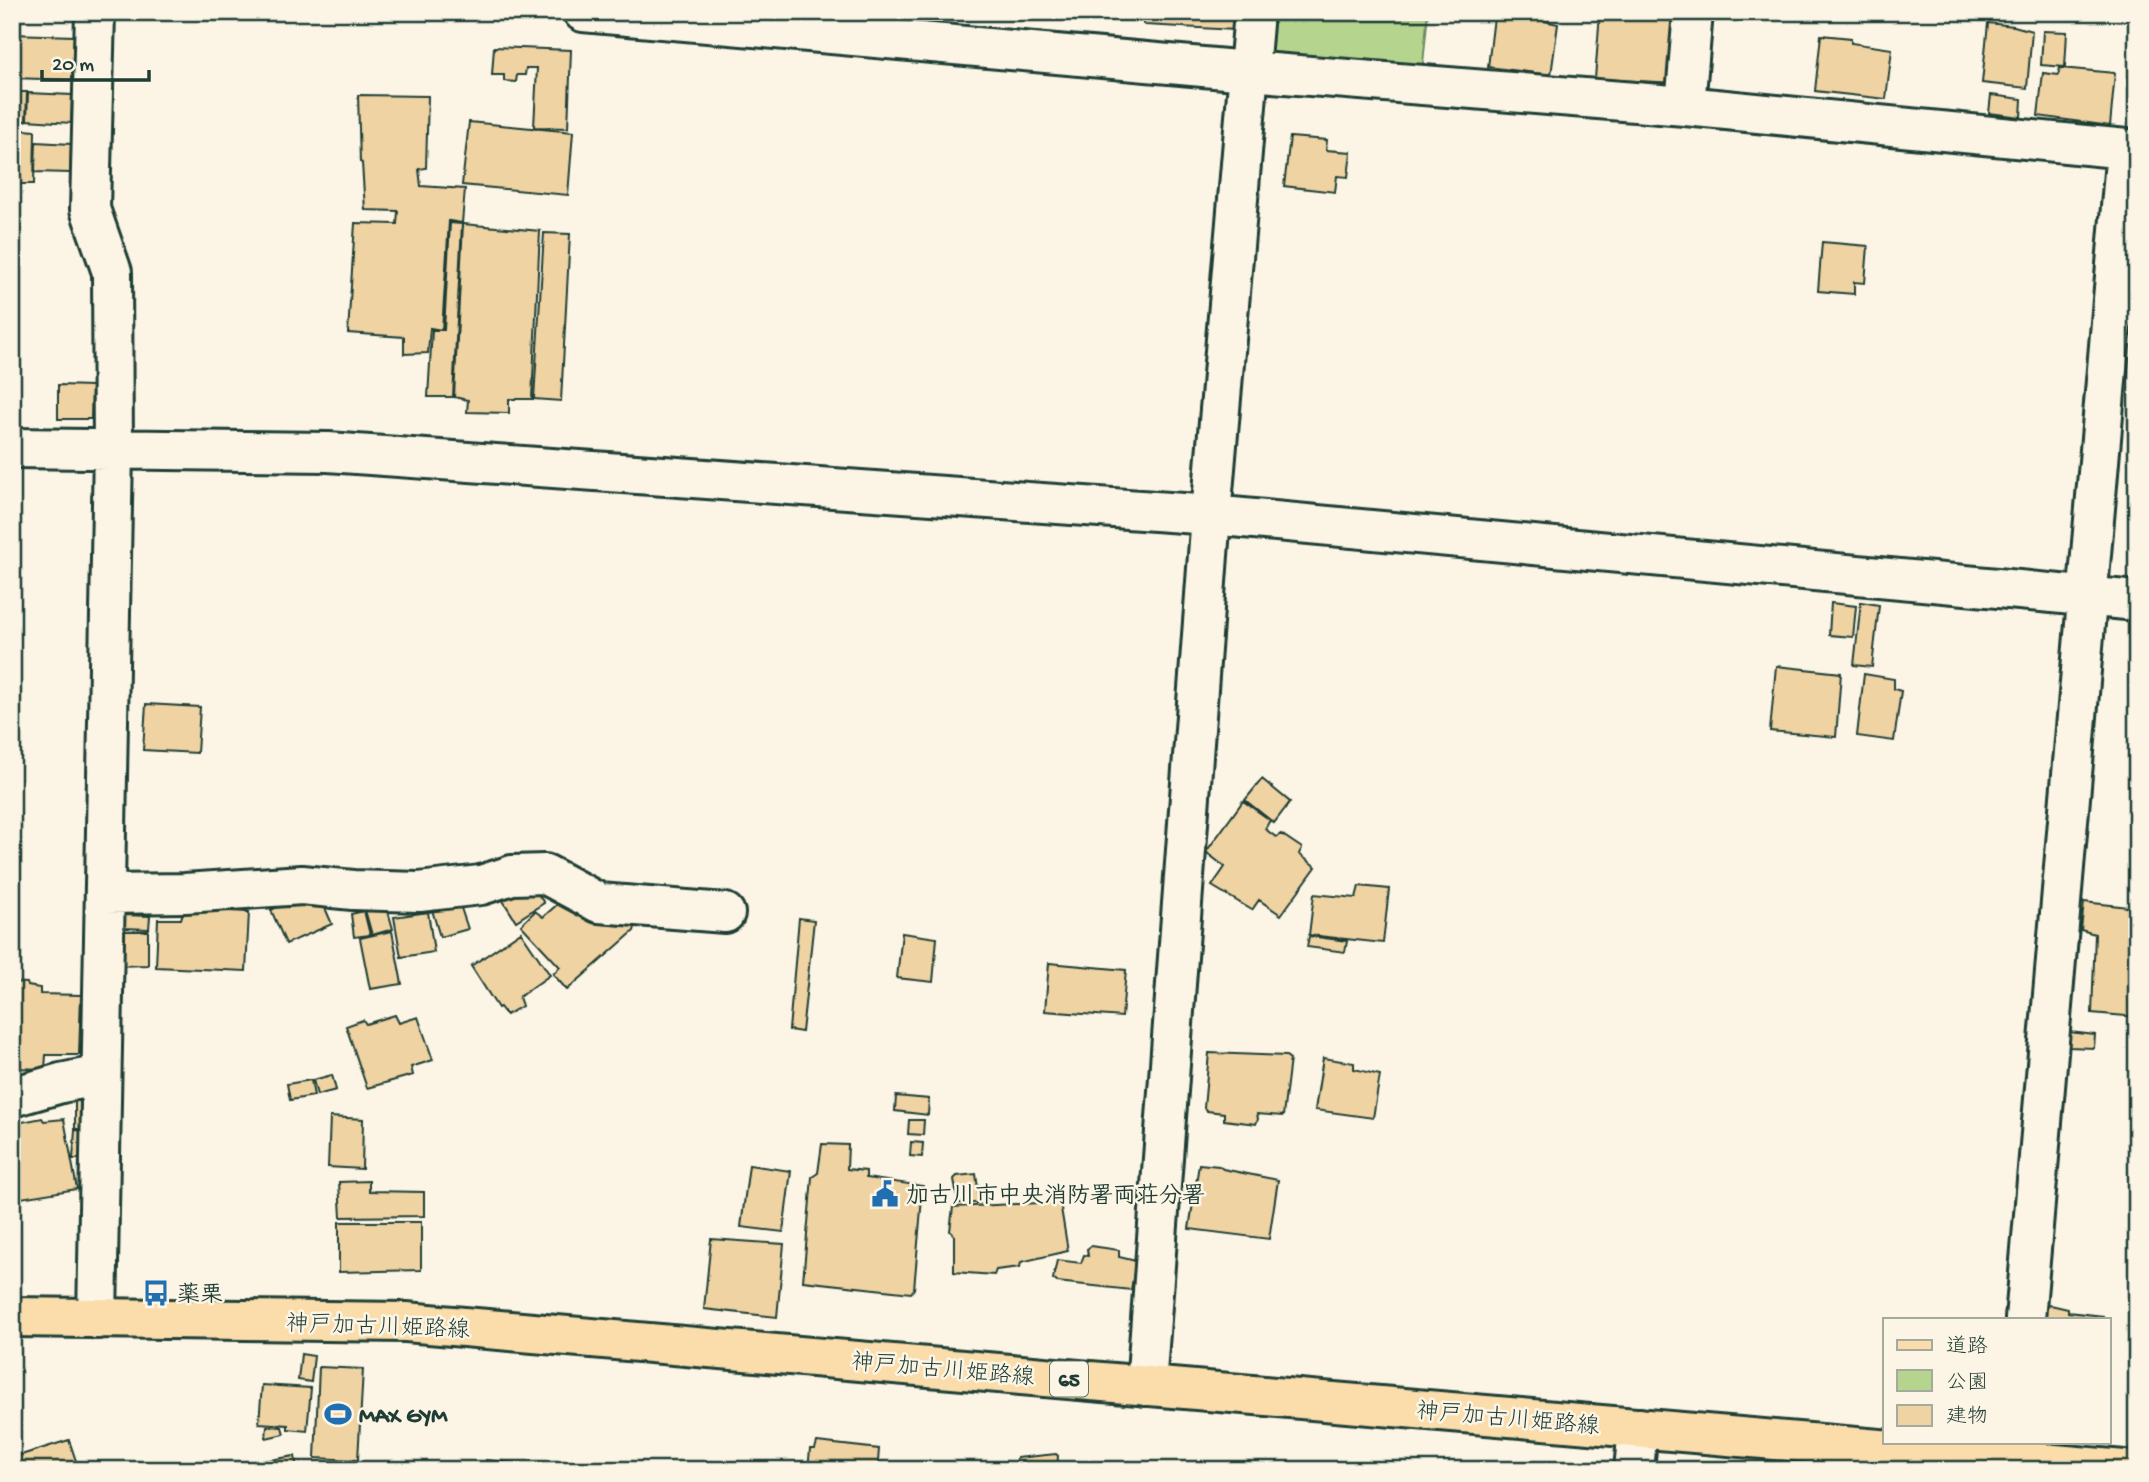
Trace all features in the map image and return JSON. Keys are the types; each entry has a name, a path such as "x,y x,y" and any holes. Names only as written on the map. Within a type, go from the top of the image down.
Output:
{"main road":[{"name":"神戸加古川姫路線","path":"12,1317 406,1322 1638,1428 1883,1443"},
{"name":"神戸加古川姫路線","path":"1899,1444 2013,1451 2124,1470"}],"street":[{"path":"583,12 1248,71 1685,106 2131,150 2088,597 2025,1318"},
{"path":"1146,1386 1210,515 1254,12"},
{"path":"1685,106 1693,12"},
{"path":"97,1319 113,450 112,272 90,209 98,13"},
{"path":"12,448 328,452 1210,515 2137,601"},
{"path":"104,894 185,893 302,885 419,892 481,885 512,875 545,874 599,903 724,913"},
{"path":"12,1097 102,1075"},
{"path":"1634,1470 1638,1428"}],"green space":[{"path":"1266,12 1428,12 1422,74 1265,58"}],"building":[{"path":"1144,12 1237,12 1235,30 1145,25"},
{"path":"1600,12 1646,12 1646,18 1683,21 1679,83 1595,79"},
{"path":"1509,13 1558,24 1551,75 1488,67 1494,17 1508,18"},
{"path":"1988,23 2032,31 2027,88 1982,83"},
{"path":"2043,31 2067,32 2065,67 2041,65"},
{"path":"12,34 74,36 72,80 12,78"},
{"path":"1821,35 1851,38 1851,43 1892,49 1886,99 1815,91"},
{"path":"494,47 571,50 568,128 534,127 537,68 526,68 525,75 517,75 516,82 504,81 504,75 492,75"},
{"path":"2060,68 2115,73 2110,126 2038,116 2043,73 2058,75"},
{"path":"12,92 27,92 26,121 12,120"},
{"path":"28,93 72,95 71,123 27,120"},
{"path":"358,95 428,96 426,168 419,169 421,186 465,189 462,223 449,221 442,330 430,328 428,353 404,354 404,337 348,333 355,223 397,224 398,211 365,210"},
{"path":"1991,95 2022,99 2021,117 1989,113"},
{"path":"469,122 573,132 568,195 462,185"},
{"path":"12,129 35,131 34,184 12,184"},
{"path":"1290,137 1327,140 1326,150 1351,152 1348,177 1337,176 1335,192 1284,186"},
{"path":"36,142 71,144 70,173 35,172"},
{"path":"450,223 462,224 453,397 428,397 432,330 444,330"},
{"path":"463,224 540,231 532,399 509,399 509,413 467,412 468,400 454,397"},
{"path":"544,233 570,234 561,401 534,399"},
{"path":"1822,242 1868,246 1865,283 1854,282 1854,294 1818,291"},
{"path":"58,385 92,386 91,419 58,419"},
{"path":"1861,602 1879,605 1872,667 1854,665"},
{"path":"1831,603 1856,606 1853,637 1829,635"},
{"path":"1776,666 1841,673 1836,737 1770,731"},
{"path":"1864,674 1894,679 1894,689 1901,691 1894,741 1857,736"},
{"path":"146,704 200,707 197,753 143,750"},
{"path":"1262,779 1290,802 1274,823 1245,800"},
{"path":"1243,801 1270,820 1265,829 1276,837 1281,834 1302,848 1299,854 1316,867 1281,915 1259,900 1252,910 1212,886 1225,867 1206,852"},
{"path":"530,882 544,903 516,921 502,899"},
{"path":"1359,886 1389,889 1383,943 1309,935 1314,894 1356,898"},
{"path":"319,894 332,924 286,944 271,910 295,899"},
{"path":"568,895 637,920 634,931 567,990 553,974 560,967 521,925 535,911 543,917"},
{"path":"459,902 468,929 440,937 432,910"},
{"path":"2084,902 2137,908 2137,1017 2092,1013 2095,934 2081,930"},
{"path":"386,904 393,929 372,935 365,910"},
{"path":"184,909 249,912 246,971 156,967 158,919 181,919"},
{"path":"364,911 370,935 354,937 351,914"},
{"path":"428,912 434,952 401,957 394,917"},
{"path":"124,915 150,916 149,929 123,928"},
{"path":"799,918 814,920 802,1032 789,1030"},
{"path":"117,931 148,931 148,965 117,966"},
{"path":"392,931 402,984 370,989 360,938"},
{"path":"521,932 550,975 519,997 522,1006 506,1015 498,1008 471,966"},
{"path":"902,933 937,938 933,982 897,978"},
{"path":"1309,936 1347,941 1345,952 1307,947"},
{"path":"1049,963 1126,970 1122,1017 1045,1011"},
{"path":"12,982 27,983 28,986 40,988 40,994 81,995 79,1055 46,1055 45,1069 12,1068"},
{"path":"395,1015 399,1023 418,1017 433,1060 411,1067 413,1075 367,1088 346,1026 363,1020 366,1024"},
{"path":"2069,1032 2095,1035 2094,1048 2069,1047"},
{"path":"1209,1053 1286,1056 1290,1059 1283,1116 1257,1114 1256,1124 1224,1120 1224,1113 1207,1111 1204,1108"},
{"path":"1323,1058 1354,1063 1354,1069 1380,1075 1373,1118 1315,1110"},
{"path":"332,1075 336,1090 317,1095 313,1080"},
{"path":"311,1080 314,1096 290,1100 287,1084"},
{"path":"75,1090 93,1091 91,1129 75,1129"},
{"path":"896,1096 929,1099 928,1115 895,1111"},
{"path":"330,1117 363,1119 362,1169 328,1167"},
{"path":"42,1118 44,1121 64,1119 77,1189 15,1199 12,1190 12,1124"},
{"path":"909,1120 924,1120 923,1135 908,1134"},
{"path":"75,1130 93,1131 92,1159 73,1159"},
{"path":"911,1142 923,1143 922,1157 910,1156"},
{"path":"822,1144 848,1145 847,1169 866,1171 866,1178 923,1186 914,1289 911,1293 803,1281 812,1177 818,1173"},
{"path":"1199,1164 1278,1180 1269,1239 1189,1229"},
{"path":"749,1165 791,1171 783,1232 741,1227"},
{"path":"976,1174 980,1203 958,1203 954,1179 957,1176"},
{"path":"369,1181 369,1191 424,1192 424,1216 341,1217 339,1182"},
{"path":"1060,1202 1068,1251 1021,1262 1020,1267 996,1270 994,1275 954,1272 954,1235 950,1231 953,1207"},
{"path":"339,1222 421,1222 421,1270 339,1272"},
{"path":"12,1226 19,1226 15,1271 12,1271"},
{"path":"711,1239 784,1244 777,1317 704,1309"},
{"path":"1091,1246 1119,1250 1119,1257 1136,1261 1131,1290 1057,1282 1053,1279 1057,1260 1081,1263 1084,1255 1088,1256 1087,1249"},
{"path":"2042,1303 2068,1309 2068,1312 2103,1316 2103,1318 2040,1318"},
{"path":"301,1354 314,1356 311,1382 298,1380"},
{"name":"MAX GYM","path":"319,1367 363,1369 358,1460 315,1458"},
{"path":"262,1385 311,1388 307,1431 288,1429 288,1425 259,1423"},
{"path":"267,1426 282,1427 284,1434 266,1438"},
{"path":"69,1440 79,1470 23,1470 18,1456"},
{"path":"817,1442 879,1449 878,1462 886,1464 885,1470 808,1470 810,1449 815,1449"},
{"path":"1056,1454 1057,1470 1016,1470 1017,1458"},
{"path":"295,1456 297,1470 214,1469"},
{"path":"486,1460 515,1463 515,1470 485,1470"}],"place":[{"name":"加古川市中央消防署両荘分署","path":"885,1194"},
{"name":"薬栗","path":"156,1293"},
{"name":"MAX GYM","path":"338,1414"}]}
